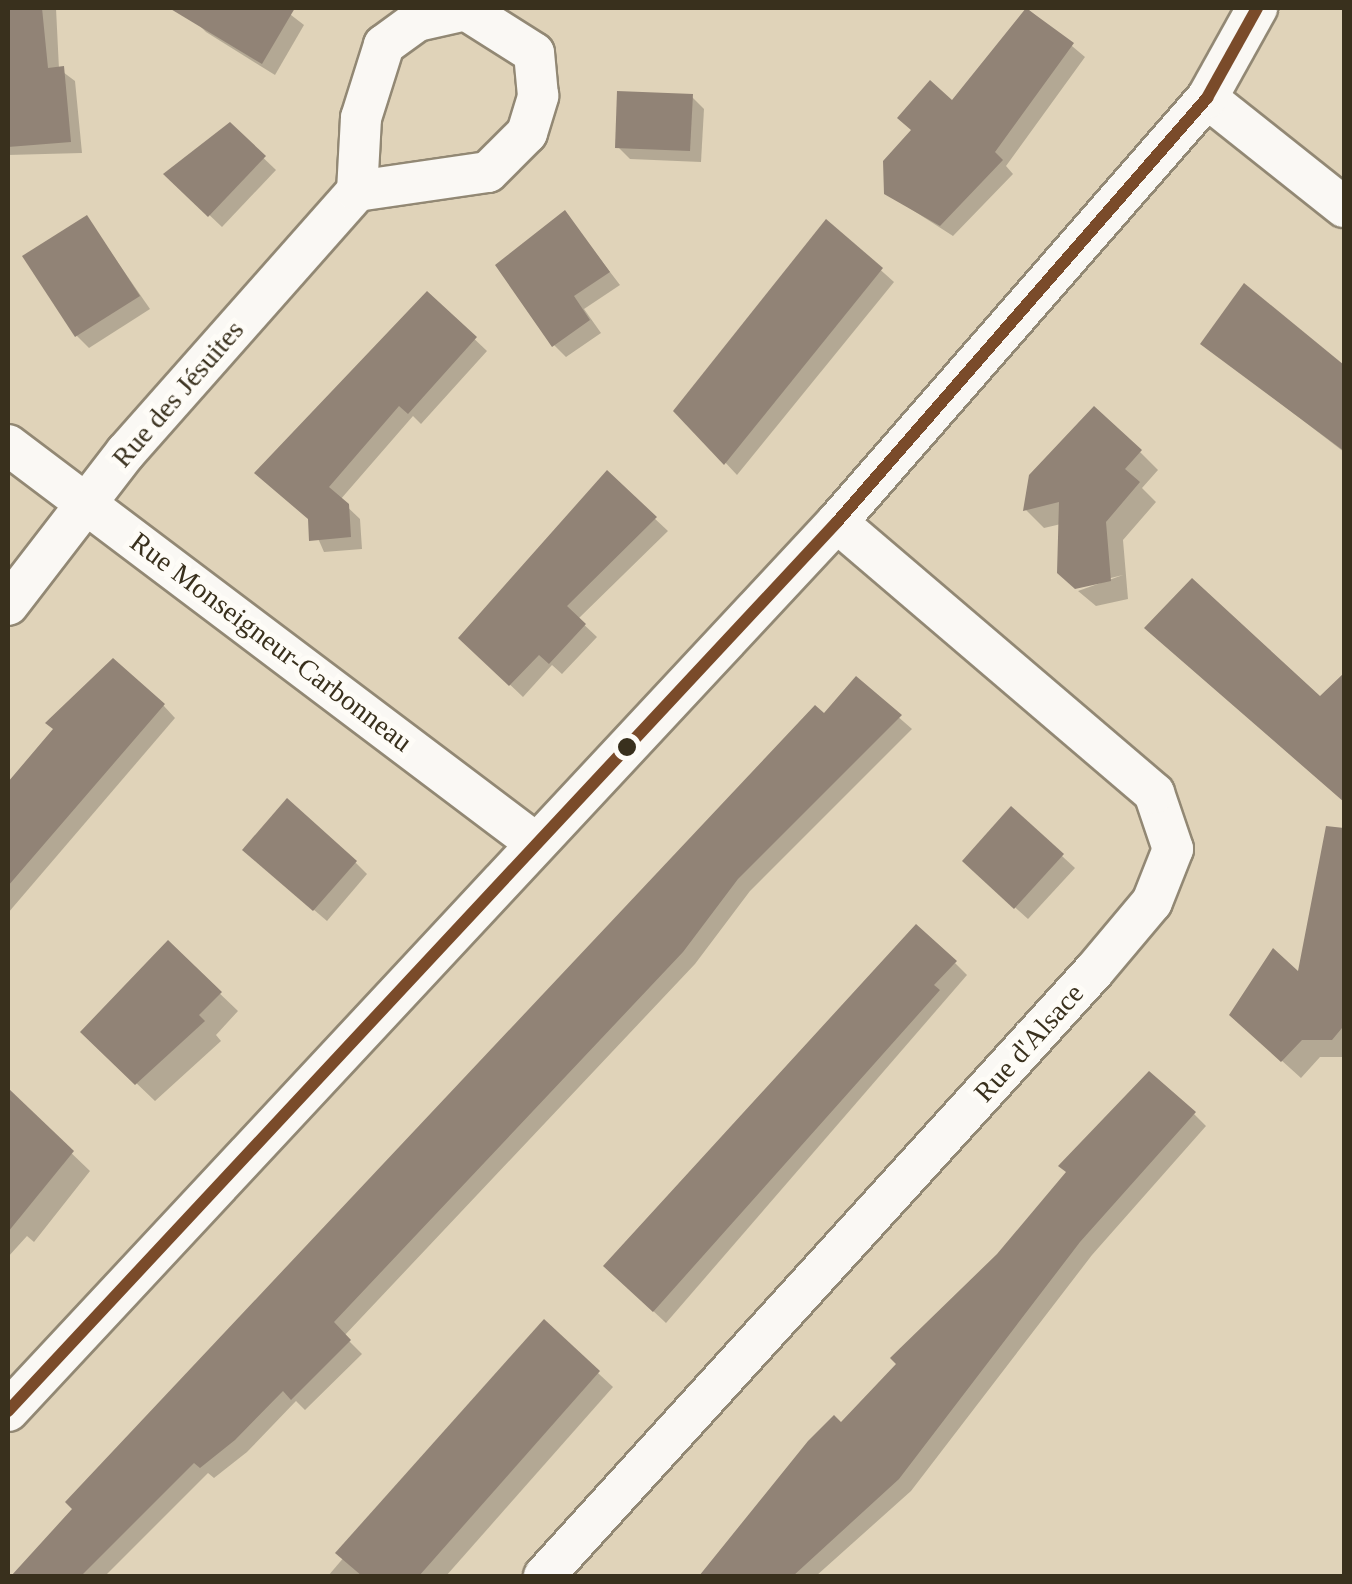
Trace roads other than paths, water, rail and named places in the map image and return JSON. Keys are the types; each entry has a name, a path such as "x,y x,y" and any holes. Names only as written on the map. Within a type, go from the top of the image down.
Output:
{"street":[{"path":"8,1411 533,841 837,522 1208,98 1257,8"},
{"path":"466,10 534,53 538,96 527,133 488,172 357,191 362,118 384,45 417,21 466,10"},
{"path":"1208,98 1344,207"},
{"name":"Rue des Jésuites","path":"8,605 84,502 357,191"},
{"name":"Rue Monseigneur-Carbonneau","path":"8,445 533,841"},
{"name":"Rue d'Alsace","path":"544,1576 1094,971 1152,902 1173,848 1154,794 837,522"}]}
